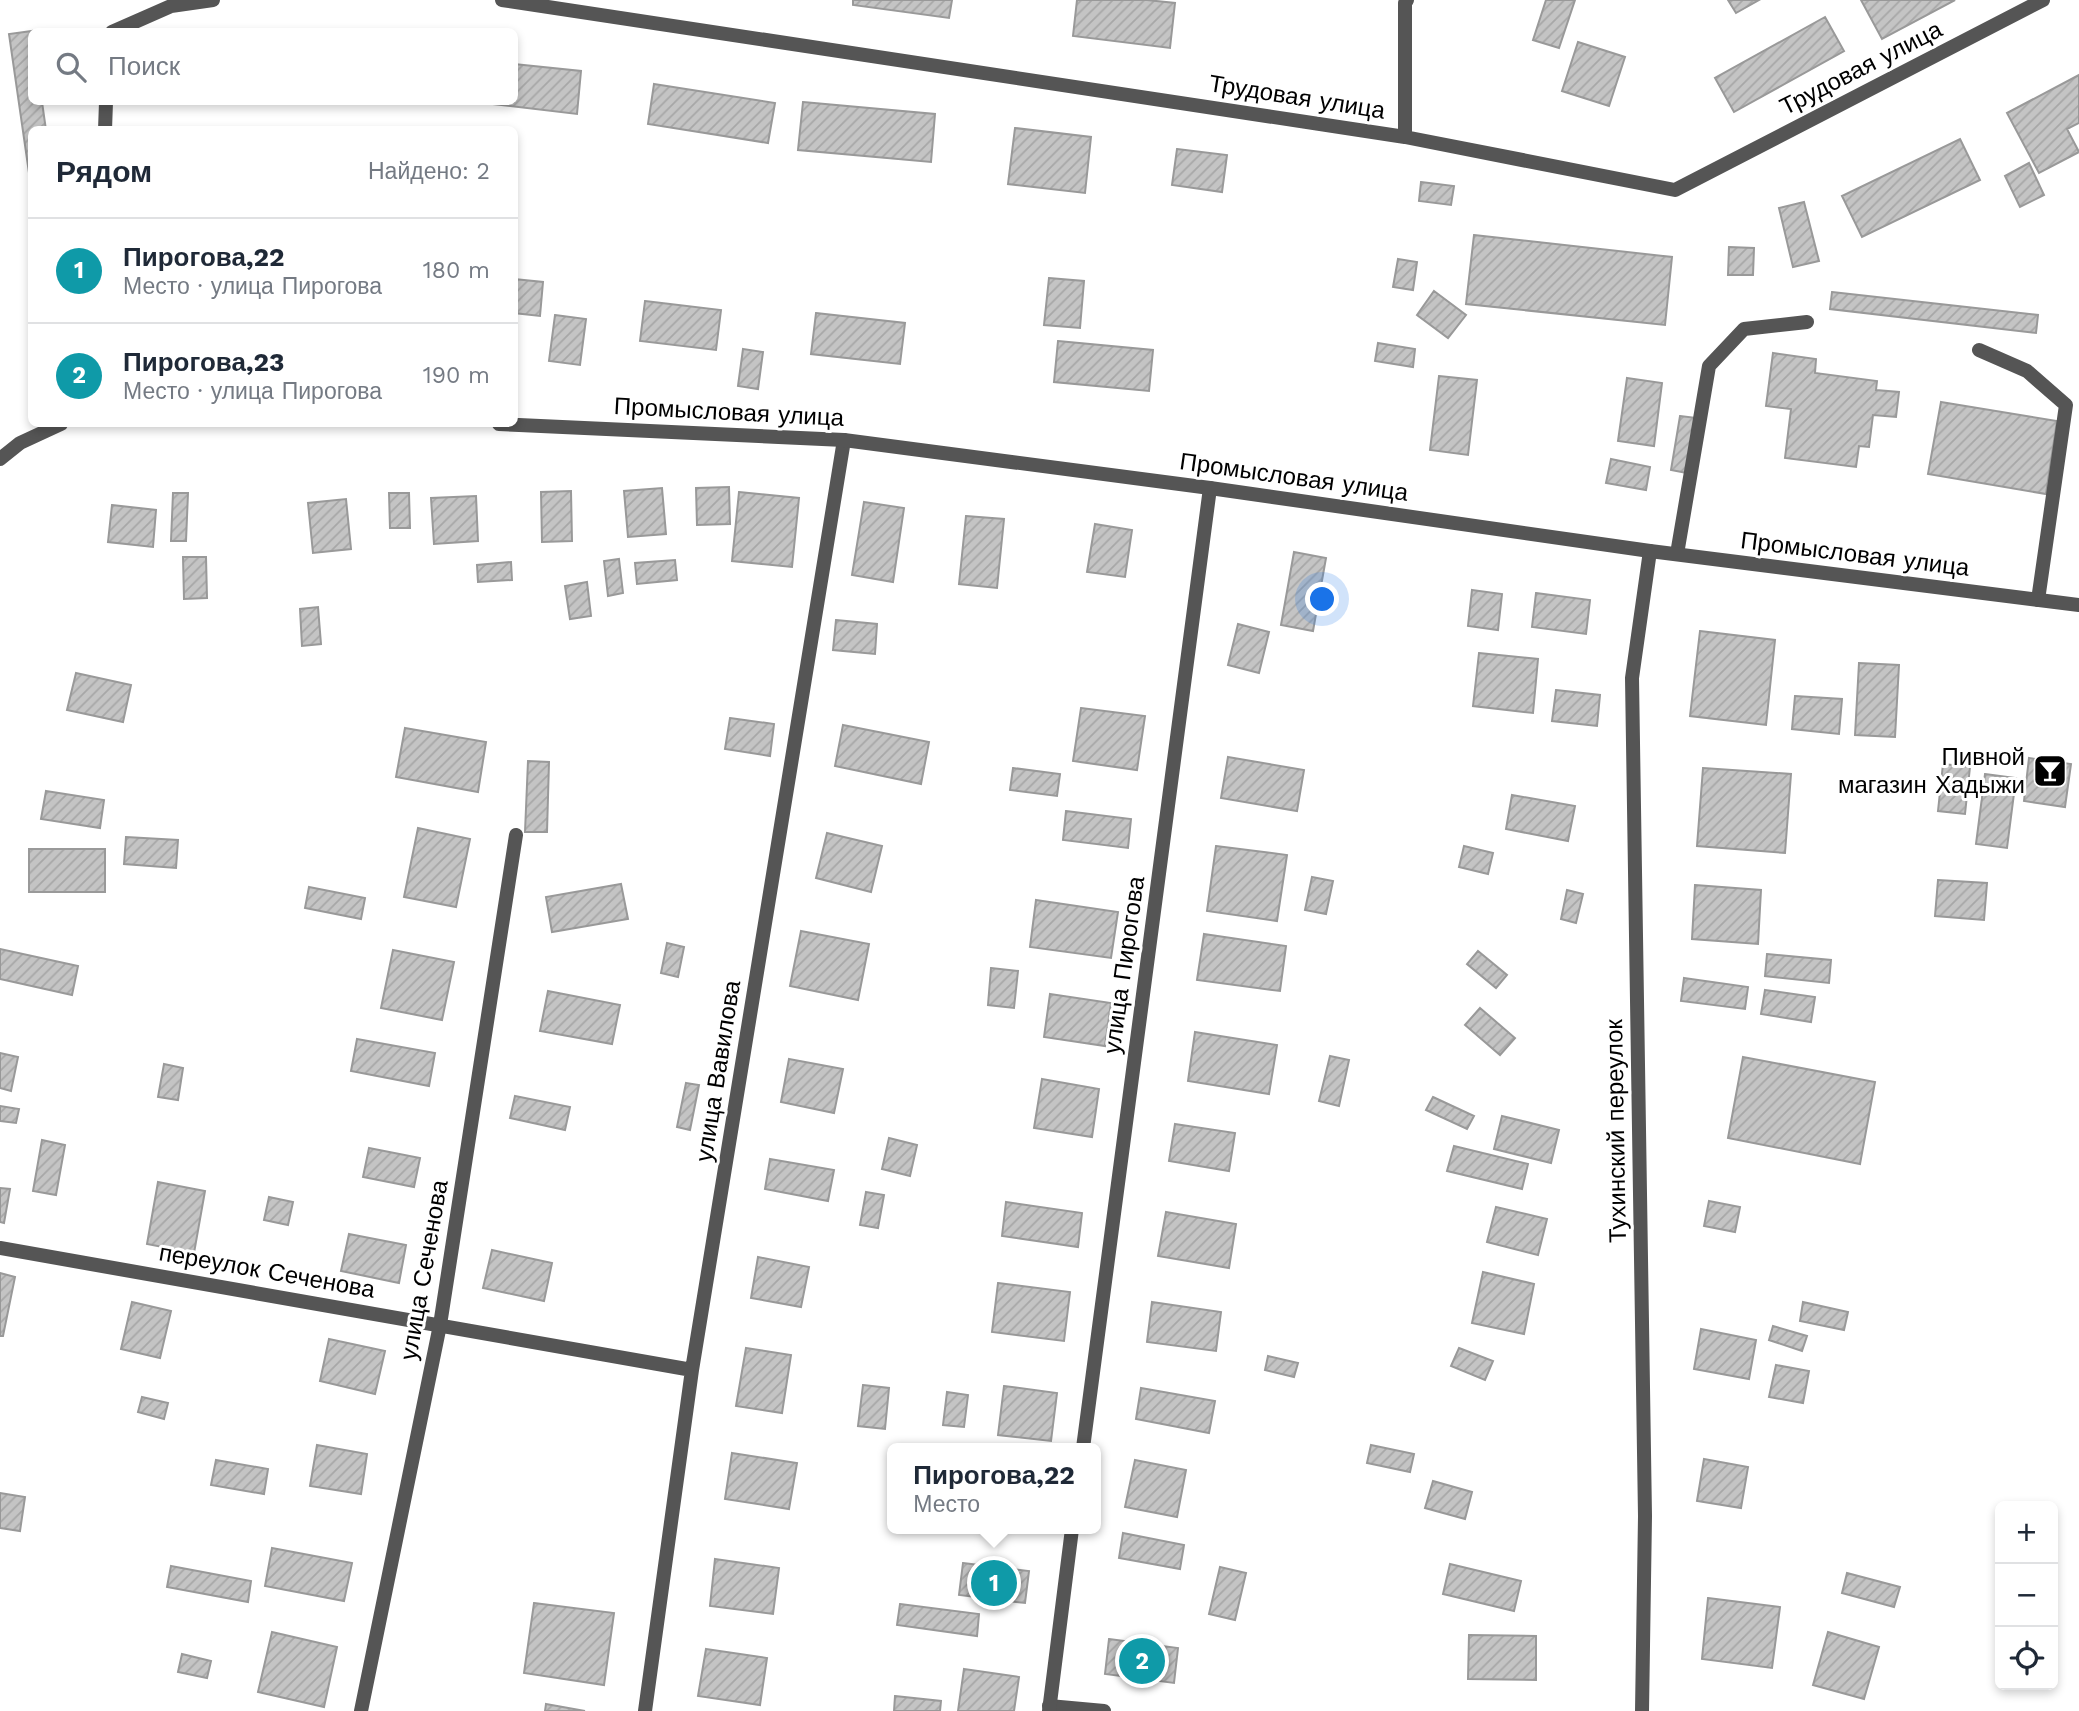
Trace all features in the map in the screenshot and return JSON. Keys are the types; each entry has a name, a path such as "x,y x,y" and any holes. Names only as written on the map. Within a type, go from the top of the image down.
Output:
{"street":[{"path":"121,28 171,6 213,0"},
{"name":"Трудовая улица","path":"502,0 1405,137 1675,190 2043,0"},
{"path":"1404,1 1405,137"},
{"path":"104,126 106,105"},
{"path":"1677,554 1709,366 1744,329 1807,322"},
{"path":"1979,350 2027,370 2066,405 2038,600"},
{"name":"Промысловая улица","path":"518,425 844,440 1210,488 1650,551 2079,605"},
{"path":"0,459 20,443 55,427"},
{"name":"улица Вавилова","path":"645,1711 692,1370 844,440"},
{"name":"улица Пирогова","path":"1084,1443 1210,488"},
{"name":"Тухинский переулок","path":"1642,1711 1645,1516 1632,678 1650,551"},
{"name":"улица Сеченова","path":"361,1711 440,1325 516,835"},
{"name":"переулок Сеченова","path":"0,1248 692,1370"},
{"path":"1071,1534 1049,1709 1104,1711"}],"building":[{"path":"853,0 952,0 949,18 853,5"},
{"path":"1077,0 1147,0 1175,3 1170,48 1073,36"},
{"path":"1546,0 1575,0 1559,48 1533,40"},
{"path":"1728,0 1759,0 1736,13"},
{"path":"1861,0 1955,0 1882,39"},
{"path":"1825,17 1844,51 1734,112 1715,78"},
{"path":"28,32 28,105 42,105 45,126 28,126 28,166 9,34"},
{"path":"1578,42 1625,57 1609,106 1562,91"},
{"path":"518,64 581,71 577,114 501,105 518,105"},
{"path":"2079,75 2079,123 2067,129 2079,152 2039,173 2007,113"},
{"path":"654,84 775,103 768,143 648,124"},
{"path":"803,102 935,114 931,162 798,150"},
{"path":"1015,128 1091,137 1085,193 1008,184"},
{"path":"1960,139 1980,180 1862,237 1842,196"},
{"path":"1177,149 1227,155 1222,192 1172,185"},
{"path":"2029,163 2044,195 2020,207 2005,176"},
{"path":"1421,182 1454,186 1451,205 1419,201"},
{"path":"1804,202 1819,261 1793,267 1779,208"},
{"path":"1474,235 1672,257 1665,325 1466,304"},
{"path":"1729,247 1754,248 1753,275 1728,275"},
{"path":"1398,259 1417,262 1413,290 1393,287"},
{"path":"1049,278 1084,281 1080,328 1044,325"},
{"path":"518,279 543,282 540,316 518,313"},
{"path":"1434,291 1466,315 1448,338 1417,315"},
{"path":"1832,292 2038,315 2036,333 1830,309"},
{"path":"645,301 721,310 716,350 640,341"},
{"path":"816,313 905,323 900,364 811,354"},
{"path":"555,315 586,319 580,365 549,361"},
{"path":"1058,341 1153,350 1149,391 1054,382"},
{"path":"1378,343 1415,349 1413,367 1375,361"},
{"path":"743,349 763,352 758,389 738,386"},
{"path":"1773,353 1816,359 1815,373 1877,381 1876,390 1899,392 1896,417 1873,415 1869,447 1859,446 1856,467 1785,458 1791,409 1766,406"},
{"path":"1439,376 1477,380 1468,455 1430,450"},
{"path":"1627,378 1662,383 1654,446 1618,441"},
{"path":"1941,402 2057,421 2046,494 1928,474"},
{"path":"1680,416 1697,418 1687,473 1671,470"},
{"path":"1611,459 1650,467 1646,490 1606,483"},
{"path":"729,487 730,524 697,525 696,488"},
{"path":"662,488 666,534 628,537 624,491"},
{"path":"571,491 572,541 542,542 541,492"},
{"path":"739,492 799,498 792,567 732,561"},
{"path":"173,493 188,493 186,541 171,541"},
{"path":"389,493 409,493 410,528 390,528"},
{"path":"476,496 478,541 434,544 431,498"},
{"path":"346,499 351,549 313,553 308,503"},
{"path":"864,502 904,508 893,582 852,575"},
{"path":"112,505 156,510 153,547 108,542"},
{"path":"966,516 1004,519 997,588 959,584"},
{"path":"1095,524 1132,530 1125,577 1087,572"},
{"path":"1294,552 1326,558 1313,631 1281,625"},
{"path":"183,557 206,557 207,598 184,599"},
{"path":"619,559 623,593 608,596 604,561"},
{"path":"675,560 677,580 637,584 635,563"},
{"path":"511,562 512,580 478,582 477,565"},
{"path":"587,582 591,616 570,619 565,586"},
{"path":"1472,590 1502,594 1498,630 1468,626"},
{"path":"1536,593 1590,600 1586,634 1532,627"},
{"path":"318,607 321,644 302,646 300,609"},
{"path":"836,620 877,624 875,654 833,650"},
{"path":"1238,624 1269,632 1259,673 1228,665"},
{"path":"1700,631 1775,640 1766,725 1690,716"},
{"path":"1479,653 1538,659 1533,713 1473,706"},
{"path":"1859,663 1899,665 1895,737 1855,735"},
{"path":"76,673 131,685 123,722 67,710"},
{"path":"1556,690 1600,695 1597,726 1552,721"},
{"path":"1795,696 1842,699 1839,734 1792,729"},
{"path":"1081,708 1145,716 1137,770 1073,761"},
{"path":"730,718 774,724 770,756 725,749"},
{"path":"843,725 929,742 921,784 835,766"},
{"path":"405,728 486,742 478,792 396,777"},
{"path":"1228,757 1304,770 1297,811 1221,798"},
{"path":"2029,758 2071,764 2065,807 2024,801"},
{"path":"528,761 549,762 547,832 525,832"},
{"path":"1943,764 1970,767 1965,814 1938,811"},
{"path":"1013,768 1060,774 1057,796 1010,790"},
{"path":"1703,768 1791,774 1785,853 1697,846"},
{"path":"1985,774 2016,778 2007,848 1976,844"},
{"path":"46,791 104,800 100,828 41,819"},
{"path":"1512,795 1575,806 1568,841 1506,829"},
{"path":"1066,811 1131,819 1128,848 1063,840"},
{"path":"418,828 470,839 456,907 404,897"},
{"path":"827,833 882,846 871,892 816,878"},
{"path":"126,837 178,840 176,868 124,864"},
{"path":"1216,846 1287,855 1277,921 1207,911"},
{"path":"1464,846 1493,853 1488,874 1459,867"},
{"path":"29,849 105,849 105,892 29,892"},
{"path":"1312,877 1333,881 1326,914 1305,910"},
{"path":"1938,880 1987,883 1984,920 1935,916"},
{"path":"621,884 628,919 552,932 546,897"},
{"path":"1695,885 1761,890 1758,944 1692,939"},
{"path":"309,887 365,898 361,919 305,908"},
{"path":"1567,890 1583,894 1576,923 1561,919"},
{"path":"1036,900 1118,912 1111,958 1030,947"},
{"path":"801,931 869,944 858,1000 790,986"},
{"path":"1204,934 1286,946 1280,991 1197,980"},
{"path":"667,943 684,947 678,977 661,973"},
{"path":"0,949 78,966 72,995 0,979"},
{"path":"393,950 454,962 442,1020 381,1008"},
{"path":"1478,951 1507,975 1496,988 1467,964"},
{"path":"1767,954 1831,960 1829,983 1765,976"},
{"path":"991,968 1018,971 1014,1008 988,1005"},
{"path":"1684,978 1748,987 1745,1009 1681,1001"},
{"path":"1765,990 1815,997 1811,1022 1761,1014"},
{"path":"548,991 620,1005 612,1044 540,1031"},
{"path":"1050,994 1111,1003 1105,1046 1044,1037"},
{"path":"1480,1008 1515,1038 1500,1055 1465,1025"},
{"path":"1195,1032 1277,1045 1269,1094 1188,1081"},
{"path":"357,1039 435,1053 429,1086 351,1071"},
{"path":"0,1053 18,1057 11,1091 0,1088"},
{"path":"1330,1056 1349,1060 1339,1106 1319,1101"},
{"path":"1743,1057 1875,1082 1860,1164 1728,1138"},
{"path":"789,1059 843,1069 834,1113 781,1102"},
{"path":"164,1064 183,1068 178,1100 158,1097"},
{"path":"1042,1079 1099,1089 1092,1137 1034,1128"},
{"path":"686,1083 699,1085 690,1130 677,1127"},
{"path":"515,1096 570,1107 565,1130 510,1118"},
{"path":"1433,1097 1474,1116 1467,1129 1426,1110"},
{"path":"0,1106 19,1109 16,1123 0,1121"},
{"path":"1502,1116 1559,1130 1551,1163 1494,1149"},
{"path":"1175,1124 1235,1133 1229,1171 1169,1161"},
{"path":"889,1138 917,1145 910,1176 882,1169"},
{"path":"42,1140 65,1145 56,1195 33,1191"},
{"path":"1454,1146 1528,1164 1522,1189 1447,1171"},
{"path":"369,1148 420,1158 414,1187 363,1177"},
{"path":"770,1159 834,1170 828,1201 765,1189"},
{"path":"158,1182 205,1191 194,1253 147,1244"},
{"path":"0,1188 10,1189 4,1223 0,1222"},
{"path":"866,1192 884,1195 878,1228 860,1225"},
{"path":"269,1197 293,1202 288,1225 264,1220"},
{"path":"1709,1201 1740,1207 1735,1232 1704,1226"},
{"path":"1006,1202 1082,1213 1078,1247 1002,1236"},
{"path":"1496,1207 1547,1219 1538,1255 1487,1242"},
{"path":"1166,1212 1236,1224 1229,1268 1158,1256"},
{"path":"349,1234 406,1245 399,1283 341,1271"},
{"path":"492,1250 552,1263 544,1301 483,1288"},
{"path":"758,1257 809,1267 801,1307 751,1298"},
{"path":"1483,1272 1534,1284 1524,1334 1472,1323"},
{"path":"0,1273 15,1277 3,1336 0,1336"},
{"path":"998,1283 1070,1292 1064,1341 992,1332"},
{"path":"132,1302 171,1311 160,1358 121,1349"},
{"path":"1152,1302 1221,1312 1216,1351 1147,1342"},
{"path":"1803,1302 1848,1312 1844,1330 1800,1321"},
{"path":"1773,1326 1807,1336 1802,1351 1769,1340"},
{"path":"1701,1329 1756,1340 1749,1379 1694,1369"},
{"path":"329,1339 385,1351 375,1394 320,1381"},
{"path":"746,1348 791,1355 782,1413 736,1406"},
{"path":"1459,1348 1493,1361 1485,1380 1451,1366"},
{"path":"1268,1356 1298,1363 1294,1377 1265,1370"},
{"path":"1776,1365 1809,1371 1803,1403 1769,1397"},
{"path":"863,1385 889,1388 885,1429 858,1426"},
{"path":"1004,1386 1057,1393 1051,1441 998,1435"},
{"path":"1141,1388 1215,1401 1209,1433 1136,1419"},
{"path":"947,1392 968,1395 964,1427 943,1425"},
{"path":"142,1397 168,1403 164,1419 138,1412"},
{"path":"317,1445 367,1454 361,1494 310,1486"},
{"path":"1371,1445 1414,1454 1410,1472 1367,1463"},
{"path":"732,1453 797,1463 789,1509 725,1499"},
{"path":"1704,1459 1748,1467 1741,1508 1697,1501"},
{"path":"216,1460 268,1469 264,1494 211,1485"},
{"path":"1135,1460 1186,1470 1177,1517 1125,1507"},
{"path":"1433,1481 1472,1492 1465,1519 1425,1508"},
{"path":"0,1493 25,1497 20,1531 0,1528"},
{"path":"1123,1533 1184,1545 1180,1569 1119,1558"},
{"path":"272,1548 352,1563 344,1601 265,1586"},
{"path":"715,1559 779,1568 773,1614 710,1606"},
{"path":"963,1563 1029,1571 1025,1603 959,1595"},
{"path":"1450,1564 1521,1581 1514,1611 1443,1594"},
{"path":"171,1566 251,1581 248,1602 167,1587"},
{"path":"1220,1567 1246,1573 1235,1620 1209,1614"},
{"path":"1847,1573 1900,1587 1894,1607 1842,1593"},
{"path":"1708,1598 1780,1607 1772,1668 1702,1659"},
{"path":"534,1603 614,1613 604,1685 524,1673"},
{"path":"900,1604 979,1614 977,1636 897,1625"},
{"path":"272,1632 337,1647 324,1707 258,1692"},
{"path":"1828,1632 1879,1647 1864,1699 1813,1685"},
{"path":"1469,1635 1536,1636 1536,1680 1468,1679"},
{"path":"1109,1639 1178,1648 1174,1683 1105,1674"},
{"path":"706,1649 767,1658 760,1705 698,1696"},
{"path":"182,1654 211,1661 207,1678 178,1672"},
{"path":"964,1669 1019,1677 1014,1711 958,1711"},
{"path":"895,1696 941,1701 940,1711 894,1711"},
{"path":"546,1704 585,1711 545,1711"}],"place":[{"name":"Пивной магазин Хадыжи","path":"2050,771"},
{"name":"Пирогова,22","path":"994,1583"},
{"name":"Пирогова,23","path":"1142,1661"}]}
